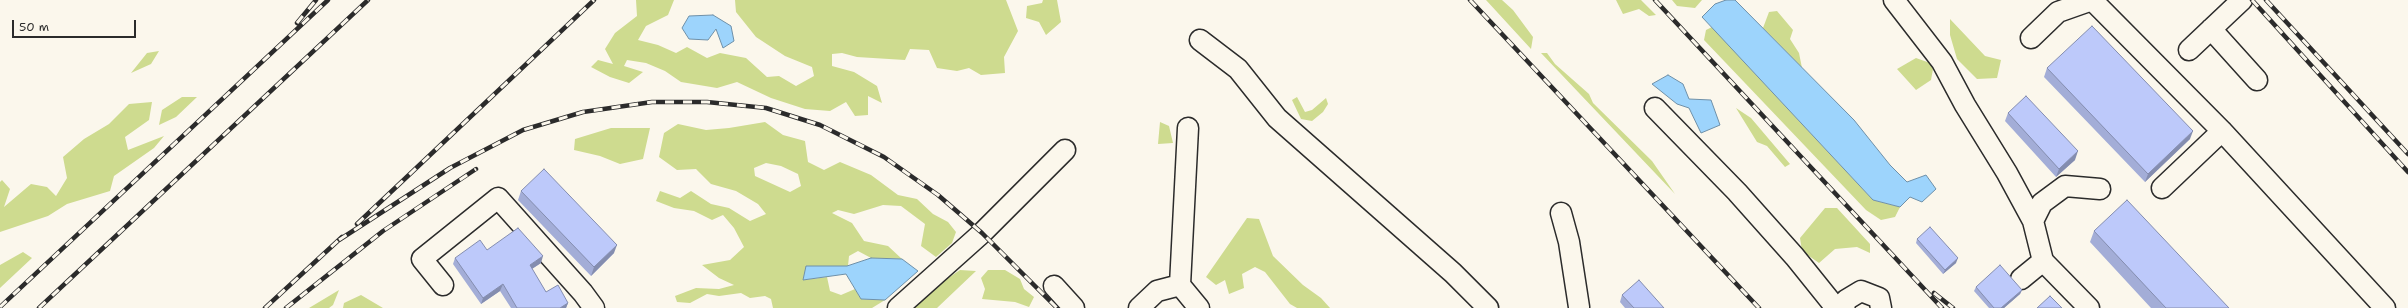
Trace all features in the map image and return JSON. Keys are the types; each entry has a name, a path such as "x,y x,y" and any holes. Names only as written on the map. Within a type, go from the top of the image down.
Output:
{"lane":[{"path":"1894,0 1942,62 1964,106 2007,173 2033,221 2043,261 2089,308"},
{"path":"2031,38 2058,12 2092,0 2222,131 2385,308"},
{"path":"2189,50 2234,3"},
{"path":"2210,29 2257,80"},
{"path":"1200,40 1238,69 1283,123 1453,273 1488,308"},
{"path":"1655,108 1737,192 1795,257 1836,308"},
{"path":"1188,128 1180,285 1199,308"},
{"path":"2162,188 2222,131"},
{"path":"898,308 982,233 1065,150"},
{"path":"2033,221 2042,203 2065,186 2100,189"},
{"path":"443,285 422,258 498,198 584,294 594,308"},
{"path":"1561,213 1569,242 1578,308"},
{"path":"2021,279 2043,261"},
{"path":"1139,308 1157,291 1180,285"},
{"path":"1054,286 1074,308"},
{"path":"1844,308 1846,300 1861,291 1879,298 1881,308"}],"green space":[{"path":"636,0 674,0 668,15 646,26 638,40 658,45 676,53 687,47 707,58 720,53 746,58 767,77 779,76 796,86 814,76 812,67 785,56 756,37 736,12 735,0 1006,0 1018,31 1004,57 1005,73 981,75 969,68 957,71 937,68 929,50 910,49 905,60 857,57 842,53 832,54 832,66 854,72 877,86 882,103 868,96 868,115 855,116 846,102 830,111 805,109 771,98 737,82 717,88 681,82 665,71 646,63 627,60 624,66 643,72 629,83 610,77 591,67 598,60 613,64 605,49 615,33 637,16"},
{"path":"1043,0 1057,0 1061,22 1046,35 1039,22 1026,18 1027,6 1042,3"},
{"path":"1486,0 1502,0 1513,10 1533,37 1531,49"},
{"path":"1616,0 1641,0 1656,15 1649,16 1639,9 1623,14"},
{"path":"1672,0 1702,0 1695,8 1677,6"},
{"path":"1777,11 1793,30 1790,39 1799,53 1802,68 1763,28 1769,12"},
{"path":"1950,19 1985,56 2001,60 1997,78 1977,79 1957,59 1950,35"},
{"path":"1712,27 1873,200 1900,207 1895,217 1881,220 1866,210 1704,40 1706,30"},
{"path":"159,51 151,64 131,73 147,53"},
{"path":"1541,53 1547,53 1555,64 1589,94 1593,103 1652,161 1675,194"},
{"path":"1916,58 1930,63 1933,69 1931,80 1916,90 1897,69"},
{"path":"182,97 197,97 176,117 159,125 162,110"},
{"path":"1297,97 1305,112 1312,110 1326,98 1328,104 1323,112 1312,121 1301,119 1292,100"},
{"path":"152,102 149,120 125,137 128,150 164,136 154,148 114,176 110,191 67,204 48,216 0,232 0,182 2,180 10,189 4,207 31,184 47,187 56,196 67,178 63,157 84,139 109,124 129,104"},
{"path":"1736,108 1751,118 1790,164 1785,167 1767,146 1757,142"},
{"path":"765,122 783,135 805,141 808,162 824,170 840,162 871,175 898,195 917,199 933,214 948,222 956,232 952,243 936,257 921,246 925,224 901,206 883,205 854,214 838,210 832,213 852,223 864,241 888,246 902,259 871,258 858,251 849,256 848,266 807,266 803,280 827,277 830,291 841,295 855,289 861,299 885,300 872,308 773,308 771,299 765,296 750,298 741,293 719,296 707,294 690,303 677,302 675,296 696,288 719,289 734,285 719,278 702,265 730,260 744,247 734,228 723,215 712,220 694,211 674,208 656,201 660,191 680,198 691,191 711,204 729,208 750,221 766,214 758,204 736,191 711,184 696,169 677,170 659,157 664,133 678,124 706,130","holes":["766,163 781,166 798,174 801,186 790,192 755,176 754,168"]},
{"path":"1160,122 1169,126 1173,143 1158,144"},
{"path":"611,128 650,128 643,159 620,164 600,156 574,150 575,139"},
{"path":"1825,208 1837,208 1870,244 1870,253 1857,247 1835,249 1819,263 1802,251 1800,238"},
{"path":"1247,218 1259,219 1273,256 1303,285 1321,298 1330,308 1297,308 1290,304 1265,272 1255,267 1242,274 1244,288 1229,294 1225,280 1216,285 1206,277"},
{"path":"23,252 32,258 0,288 0,265"},
{"path":"960,270 976,271 937,308 912,308 936,286"},
{"path":"988,270 1005,270 1020,279 1024,289 1034,297 1029,307 1015,302 982,299 985,289 981,278"},
{"path":"339,290 333,305 329,308 309,308"},
{"path":"361,295 383,308 343,308 344,303"}],"water":[{"path":"1726,0 1735,0 1854,120 1890,165 1907,182 1926,175 1936,189 1922,202 1910,197 1900,207 1873,200 1702,17 1715,4"},
{"path":"713,15 731,26 734,41 723,48 716,29 708,40 689,39 682,28 689,16"},
{"path":"1668,75 1683,84 1689,99 1711,100 1720,125 1701,133 1689,108 1677,104 1652,84"},
{"path":"871,258 902,259 918,271 885,300 861,299 846,274 803,280 806,266 847,266"}],"building":[{"path":"2092,26 2193,131 2148,174 2047,68"},
{"path":"2026,96 2078,151 2059,169 2008,113"},
{"path":"544,169 617,245 594,267 521,191"},
{"path":"2127,200 2229,308 2166,308 2094,231"},
{"path":"1930,227 1958,258 1945,270 1917,239"},
{"path":"518,228 543,256 530,265 546,292 558,285 568,303 560,308 517,308 503,284 483,298 455,258 480,240 487,250"},
{"path":"2000,265 2022,290 2001,308 1994,308 1976,287"},
{"path":"1639,280 1664,308 1634,308 1622,295"},
{"path":"2050,296 2062,308 2037,308"}],"railway":[{"path":"297,23 316,0"},
{"path":"0,307 328,0"},
{"path":"39,308 368,0"},
{"path":"357,224 594,0"},
{"path":"1470,0 1759,308"},
{"path":"1655,0 1942,308"},
{"path":"2252,0 2408,172"},
{"path":"2266,0 2408,154"},
{"path":"339,240 450,168 523,130 583,112 652,102 707,102 766,108 820,125 884,157 938,195 982,233 1057,308"},
{"path":"286,308 383,231 476,169"},
{"path":"265,308 342,237"},
{"path":"1934,293 1953,308"}]}
